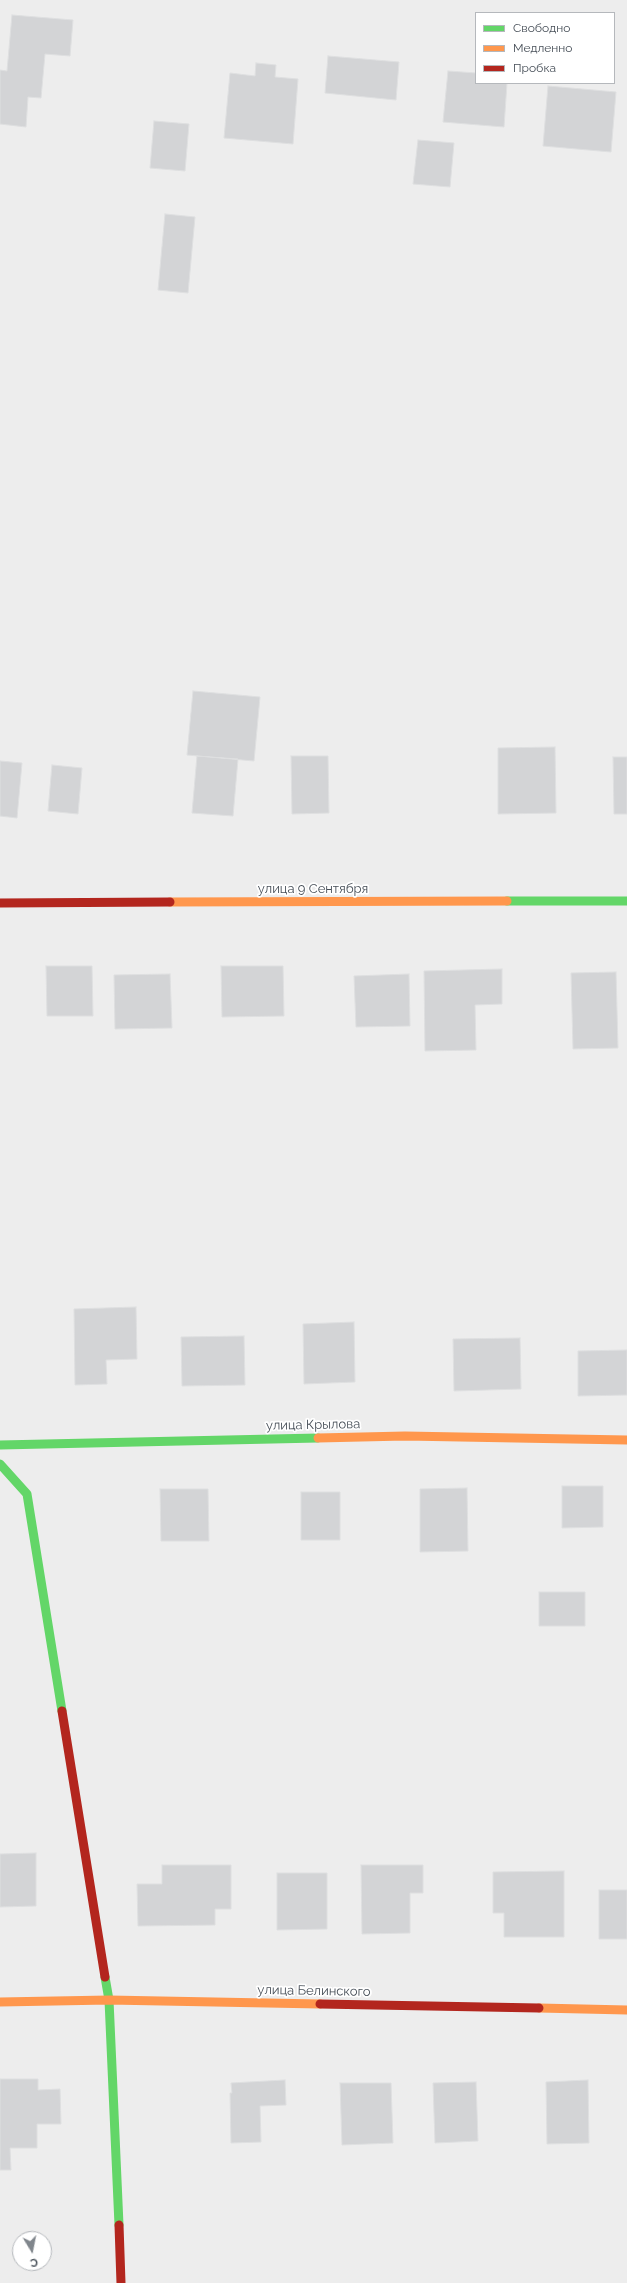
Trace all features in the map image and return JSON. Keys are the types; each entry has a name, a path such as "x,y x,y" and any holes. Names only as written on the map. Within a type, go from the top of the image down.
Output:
{"street":[{"name":"улица 9 Сентября","path":"0,903 627,901"},
{"name":"улица Крылова","path":"0,1445 405,1436 627,1440"},
{"path":"0,1464 27,1494 109,2000 120,2283"},
{"name":"улица Белинского","path":"0,2002 109,2000 627,2010"}],"building":[{"path":"12,15 73,20 70,56 45,54 41,98 28,97 26,127 0,124 0,70 7,71"},
{"path":"328,56 399,62 396,100 325,93"},
{"path":"256,63 276,65 275,77 298,79 293,144 224,138 230,73 255,76"},
{"path":"448,71 475,73 475,84 507,84 504,127 443,122"},
{"path":"548,86 616,92 611,152 543,146"},
{"path":"154,121 189,124 185,171 150,168"},
{"path":"418,140 454,143 450,187 413,184"},
{"path":"165,214 195,217 188,293 158,290"},
{"path":"193,691 260,697 254,761 187,755"},
{"path":"555,747 556,813 498,814 498,748"},
{"path":"197,756 238,759 233,816 192,813"},
{"path":"291,756 328,756 329,813 292,814"},
{"path":"613,757 627,757 627,814 614,814"},
{"path":"0,761 22,763 17,818 0,816"},
{"path":"52,765 82,768 78,814 48,811"},
{"path":"46,966 92,966 93,1016 47,1016"},
{"path":"221,966 283,966 284,1016 222,1017"},
{"path":"502,969 502,1004 475,1005 476,1050 425,1051 424,971"},
{"path":"616,972 618,1048 573,1049 571,973"},
{"path":"170,974 172,1028 115,1029 114,975"},
{"path":"409,974 410,1026 356,1027 354,976"},
{"path":"136,1307 137,1359 106,1360 107,1384 75,1385 74,1309"},
{"path":"354,1322 355,1382 304,1384 303,1324"},
{"path":"244,1336 245,1385 182,1386 181,1337"},
{"path":"520,1338 521,1389 454,1391 453,1339"},
{"path":"627,1350 627,1395 578,1396 578,1351"},
{"path":"562,1486 603,1486 603,1527 562,1528"},
{"path":"467,1488 468,1551 420,1552 420,1489"},
{"path":"160,1489 208,1489 209,1541 161,1541"},
{"path":"301,1492 340,1492 340,1540 301,1540"},
{"path":"539,1592 585,1592 585,1626 539,1626"},
{"path":"36,1853 36,1906 0,1907 0,1854"},
{"path":"162,1865 231,1865 231,1909 215,1909 215,1925 138,1926 137,1884 162,1884"},
{"path":"361,1865 423,1865 423,1893 410,1893 410,1933 362,1934"},
{"path":"564,1871 564,1937 504,1937 504,1913 493,1913 493,1872"},
{"path":"277,1873 327,1873 327,1929 277,1930"},
{"path":"599,1890 627,1890 627,1939 599,1939"},
{"path":"0,2079 38,2079 38,2090 60,2089 61,2124 37,2124 37,2148 10,2148 11,2170 0,2170"},
{"path":"285,2080 286,2105 260,2106 261,2142 231,2143 231,2083"},
{"path":"588,2080 589,2143 547,2144 546,2082"},
{"path":"476,2082 478,2141 435,2143 433,2083"},
{"path":"340,2083 391,2083 393,2143 342,2145"}],"traffic: fast":[{"path":"507,901 627,901"},
{"path":"0,1445 318,1438"},
{"path":"0,1464 27,1494 62,1711"},
{"path":"105,1977 109,2000 119,2225"}],"traffic: slow":[{"path":"170,902 507,901"},
{"path":"318,1438 405,1436 627,1440"},
{"path":"0,2002 109,2000 320,2004"},
{"path":"539,2008 627,2010"}],"traffic: jam":[{"path":"0,903 170,902"},
{"path":"62,1711 105,1977"},
{"path":"320,2004 539,2008"},
{"path":"119,2225 121,2283"}]}
